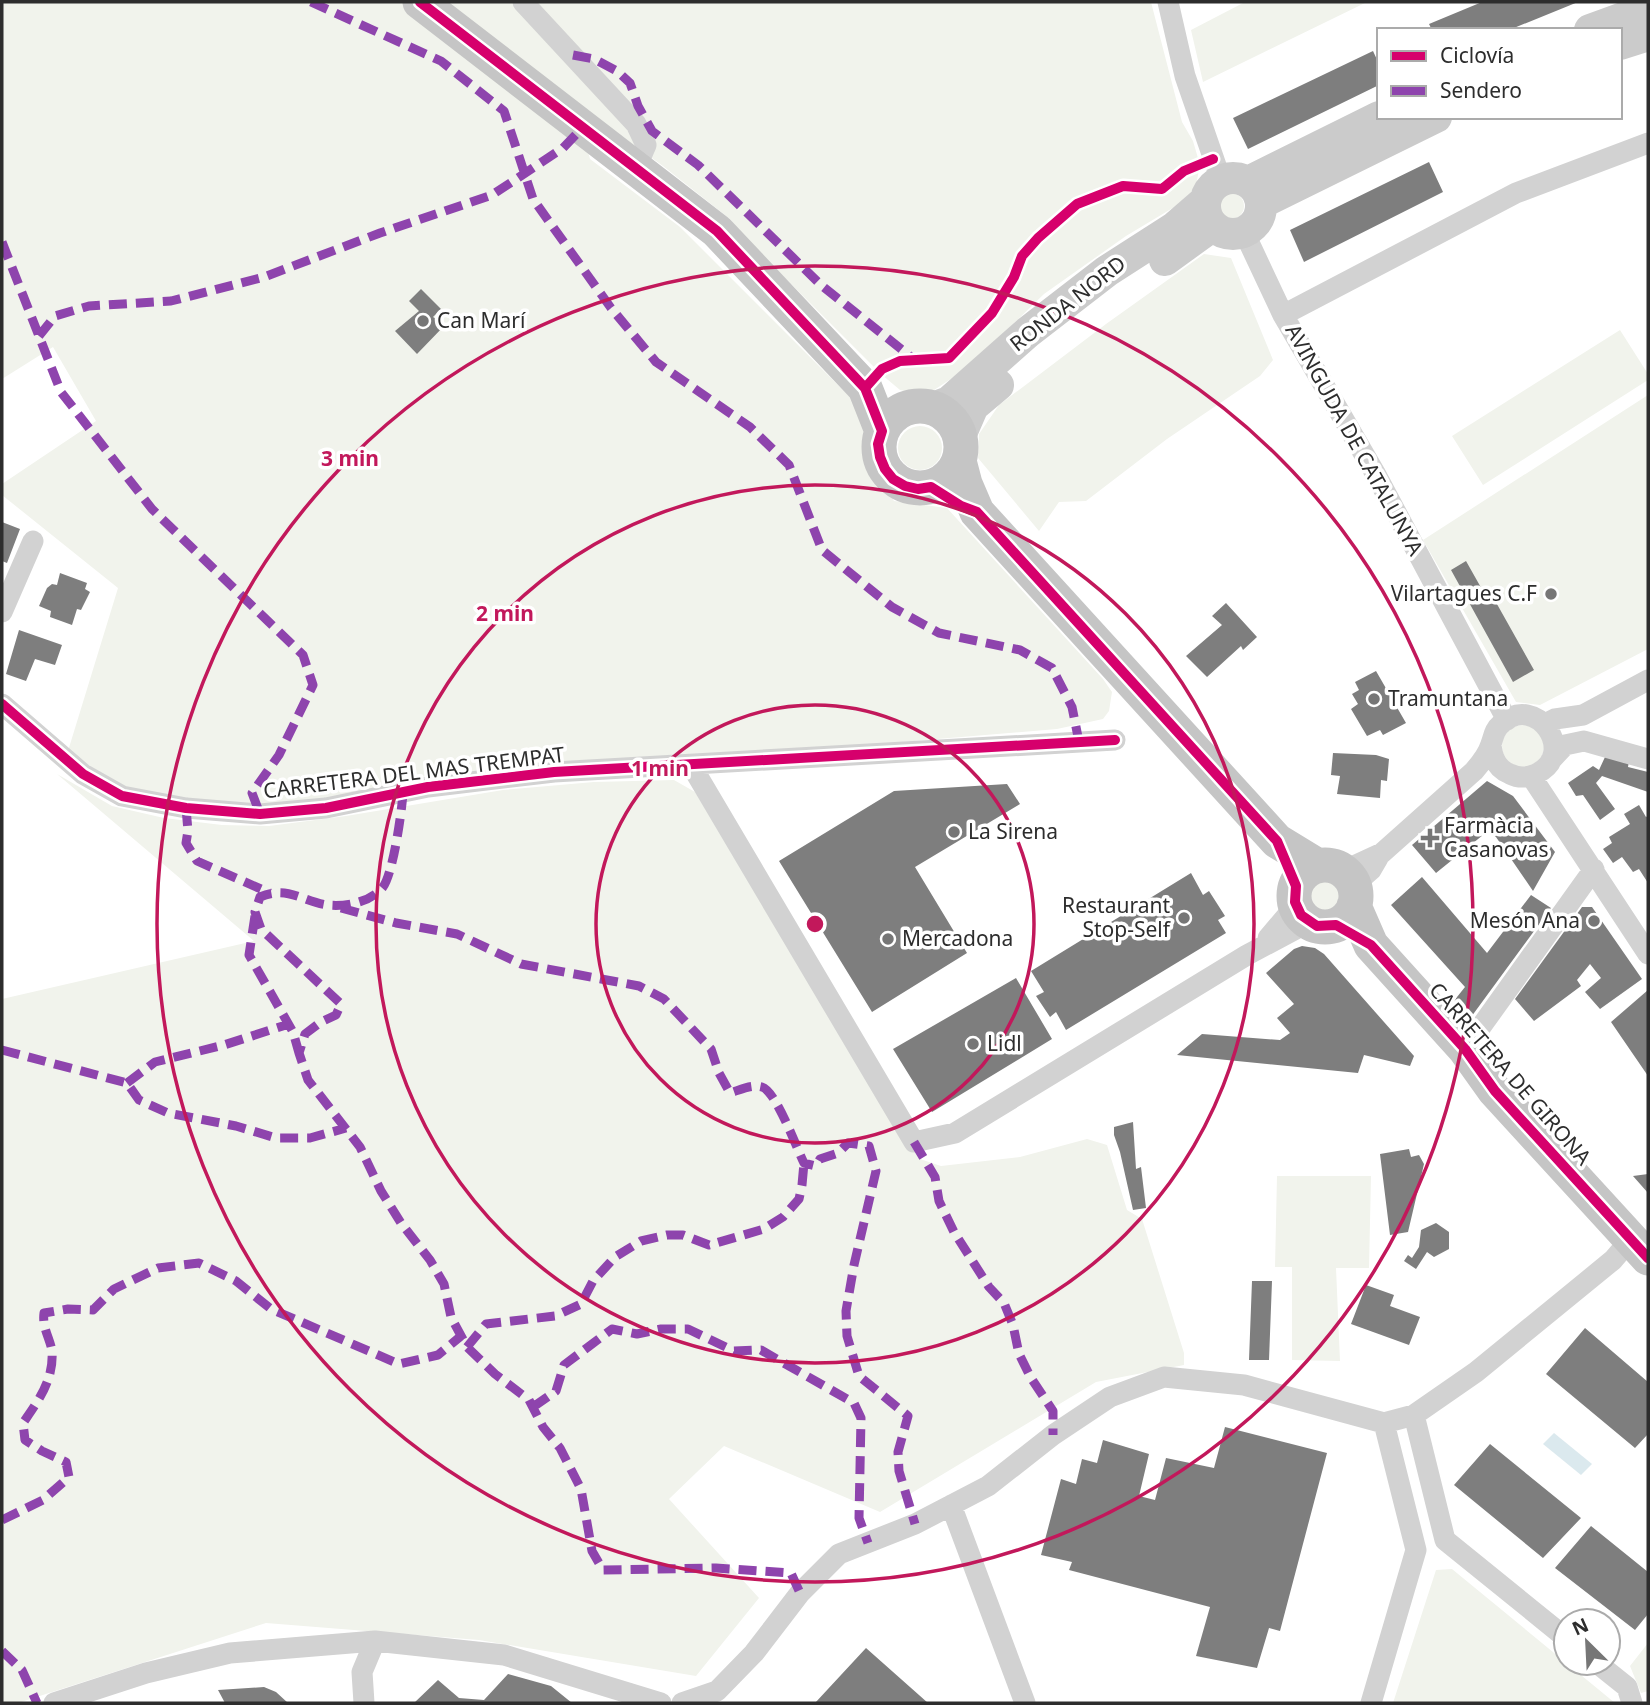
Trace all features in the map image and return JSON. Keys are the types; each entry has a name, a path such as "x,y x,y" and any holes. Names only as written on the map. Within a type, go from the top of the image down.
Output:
{"main road":[{"path":"420,2 717,231 865,388 882,431"},
{"path":"865,388 945,414 954,423 965,484 977,512 1326,896"},
{"path":"921,407 898,412 882,431 878,444 880,457 885,469 894,479 905,486 918,489 931,487 953,473 960,448"},
{"path":"931,487 961,506 977,512"},
{"name":"CARRETERA DE GIRONA","path":"1326,896 1465,1049 1495,1091 1642,1246"}],"street":[{"path":"523,2 636,124 646,145 636,168"},
{"path":"1168,2 1185,76 1229,199 1228,234 1244,232"},
{"path":"1596,28 1648,9"},
{"path":"1622,43 1648,35"},
{"name":"RONDA NORD","path":"921,407 949,402 1028,331 1107,271 1174,228 1377,118"},
{"name":"RONDA NORD","path":"960,448 973,406 1091,306 1173,255 1229,199 1431,119"},
{"path":"1283,315 1516,193 1648,143"},
{"name":"AVINGUDA DE CATALUNYA","path":"1244,232 1283,315 1375,473 1507,720"},
{"path":"2,612 33,541"},
{"path":"1545,724 1555,719 1583,715 1648,680"},
{"name":"CARRETERA DEL MAS TREMPAT","path":"2,704 83,774 122,796 186,808 260,814 326,808 440,785 554,772 1115,740"},
{"path":"691,765 914,1142 955,1133 1247,955 1326,896 1371,870 1382,852 1474,771 1491,744 1496,730 1507,720 1524,715 1545,724 1551,733 1552,754"},
{"path":"1491,744 1498,765 1513,776 1531,776 1541,772 1583,715"},
{"path":"1552,754 1565,745 1584,741 1648,759"},
{"path":"1474,771 1498,765"},
{"path":"1531,776 1648,954"},
{"path":"1465,1049 1594,869"},
{"path":"682,1703 717,1691 754,1653 800,1592 838,1554 915,1524 988,1486 1054,1435 1110,1397 1164,1377 1244,1385 1384,1423 1414,1415 1476,1372 1613,1260 1642,1246"},
{"path":"1414,1415 1445,1540 1552,1627"},
{"path":"1371,1703 1416,1550 1384,1423"},
{"path":"951,1505 1025,1703"},
{"path":"1416,1550 1445,1540"},
{"path":"364,1703 362,1672 375,1641"},
{"path":"54,1703 146,1673 230,1653 375,1641 504,1655 662,1703"},
{"path":"1614,1677 1627,1687 1632,1703"}],"shaded area":[{"path":"2,2 1151,2 1182,122 1193,141 1200,165 1196,185 1186,200 1126,236 1044,294 969,367 931,392 900,390 745,238 730,219 663,166 575,103 590,159 680,227 871,418 867,460 894,501 947,508 1103,679 1112,692 1109,711 1103,719 1057,729 878,744 248,811 131,795 68,751 118,588 2,495 2,484 96,421 53,347 2,379"},
{"path":"1245,2 1367,2 1203,82 1191,30"},
{"path":"1231,193 1240,197 1244,206 1240,215 1231,219 1222,215 1218,206 1222,197"},
{"path":"1204,254 1231,258 1273,360 1260,376 1167,439 1086,501 1059,502 1039,531 978,458 979,434 999,405"},
{"path":"1620,330 1648,374 1648,380 1483,485 1452,436"},
{"name":"Vilartagues C.F","path":"1648,395 1648,649 1540,705 1516,702 1423,540"},
{"path":"920,426 936,432 942,448 936,464 920,470 904,464 898,448 904,432"},
{"path":"1523,725 1538,731 1544,746 1538,761 1523,767 1508,761 1502,746 1508,731"},
{"path":"57,774 112,806 164,818 222,825 269,826 503,790 594,782 674,780 695,792 920,1159 941,1166 1020,1157 1087,1139 1107,1145 1127,1210 1142,1219 1184,1353 1184,1365 1096,1382 880,1512 724,1446 669,1499 759,1598 696,1676 479,1640 266,1623 18,1703 2,1703 2,999 254,941"},
{"path":"1326,877 1339,882 1344,895 1339,908 1326,913 1313,908 1308,895 1313,882"},
{"path":"1277,1176 1371,1176 1369,1268 1336,1268 1340,1361 1292,1360 1292,1267 1275,1267"},
{"path":"1554,1433 1592,1464 1581,1475 1543,1444"},
{"path":"1452,1569 1552,1651 1552,1677 1583,1677 1615,1703 1393,1703 1436,1570"},
{"path":"1648,1643 1648,1691 1641,1693 1630,1666"}],"building":[{"path":"1482,2 1578,2 1514,28 1431,28 1429,24"},
{"path":"1373,51 1377,60 1377,86 1248,149 1233,118"},
{"path":"1429,162 1443,192 1304,262 1290,230"},
{"name":"Can Marí","path":"421,289 441,309 433,317 445,325 417,354 395,331 419,311 409,301"},
{"path":"2,522 20,529 7,563 2,561"},
{"path":"1466,561 1488,600 1493,597 1534,670 1513,682 1451,570"},
{"path":"60,573 87,583 85,589 90,592 81,610 77,609 72,625 50,617 51,611 39,606 47,588 52,584 57,585"},
{"path":"1226,603 1257,637 1243,650 1241,646 1207,677 1186,656 1222,625 1212,616"},
{"path":"19,630 62,645 55,665 35,659 26,681 6,674"},
{"name":"Tramuntana","path":"1376,671 1406,723 1383,735 1380,730 1367,736 1351,709 1358,704 1352,694 1359,690 1355,682"},
{"path":"1333,753 1376,755 1389,759 1387,781 1381,780 1380,798 1337,794 1340,776 1331,775"},
{"path":"1605,757 1629,761 1628,767 1648,772 1648,792 1602,776 1596,783 1615,809 1600,820 1583,795 1576,796 1568,783 1593,766 1599,770"},
{"path":"1487,781 1513,796 1555,852 1533,891 1490,832 1436,873 1412,845"},
{"path":"1007,784 1020,804 915,867 967,953 872,1012 779,861 894,791"},
{"path":"1639,805 1646,817 1648,816 1648,883 1639,869 1633,872 1622,857 1613,863 1603,849 1612,843 1609,837 1630,824 1624,814"},
{"path":"1191,873 1203,895 1209,891 1225,916 1218,920 1226,933 1066,1030 1056,1012 1050,1017 1036,996 1044,992 1031,971"},
{"path":"1422,877 1487,953 1531,895 1551,908 1466,1024 1449,1007 1465,987 1391,905"},
{"path":"1582,907 1592,907 1642,979 1600,1009 1585,992 1601,978 1590,964 1577,980 1581,986 1534,1021 1515,999"},
{"path":"1302,946 1315,948 1324,954 1414,1056 1410,1066 1364,1055 1358,1073 1177,1055 1202,1034 1280,1040 1290,1033 1277,1018 1294,1004 1266,973 1294,949"},
{"name":"Lidl","path":"1016,978 1052,1039 932,1112 893,1049"},
{"path":"1648,990 1648,1076 1611,1022"},
{"path":"1133,1122 1136,1169 1141,1167 1146,1208 1133,1210 1114,1127"},
{"path":"1409,1149 1411,1157 1419,1155 1424,1164 1408,1232 1390,1235 1380,1154"},
{"path":"1648,1174 1648,1193 1633,1176"},
{"path":"1436,1223 1449,1232 1449,1249 1434,1257 1427,1252 1416,1269 1404,1261 1408,1255 1412,1258 1419,1247 1421,1230"},
{"path":"1252,1281 1272,1281 1269,1360 1249,1360"},
{"path":"1366,1285 1394,1295 1390,1306 1420,1317 1409,1345 1351,1324"},
{"path":"1585,1328 1648,1382 1648,1434 1635,1448 1546,1374"},
{"path":"1225,1427 1327,1453 1280,1631 1269,1628 1257,1668 1196,1656 1210,1607 1069,1570 1072,1562 1041,1555 1061,1479 1076,1484 1082,1459 1097,1463 1103,1440 1149,1454 1139,1496 1155,1500 1166,1458 1214,1468"},
{"path":"1490,1444 1581,1518 1543,1558 1454,1485"},
{"path":"1591,1526 1648,1572 1648,1614 1635,1630 1622,1620 1622,1607 1605,1607 1555,1568"},
{"path":"866,1648 928,1703 815,1703"},
{"path":"508,1674 551,1686 572,1703 414,1703 438,1680 459,1698 484,1700"},
{"path":"264,1687 276,1692 288,1703 225,1703 218,1690"}],"marked path":[{"path":"311,2 441,61 504,111 533,199 611,308 656,362 750,427 789,465 822,550 892,607 939,633 1020,650 1052,668 1072,707 1079,742"},
{"path":"573,55 594,59 617,71 630,83 638,106 652,131 698,165 821,285 916,361"},
{"path":"39,336 55,316 89,306 171,301 264,277 380,233 492,195 563,148 583,127"},
{"path":"2,242 61,392 152,509 303,655 313,685 279,755 252,793 260,814"},
{"path":"403,792 390,869 387,880 378,892 358,902 335,905 287,893 270,894 260,897 255,912 261,929 341,1004 336,1015 305,1034 299,1053 308,1080 360,1147 381,1191 401,1223 430,1260 444,1284 451,1317 467,1347 495,1374 529,1400 543,1427 560,1448 581,1489 592,1551 603,1570 716,1568 791,1573 800,1593"},
{"path":"186,808 186,843 197,861 270,893"},
{"path":"341,908 396,923 457,934 521,964 639,986 664,999 711,1049 719,1073 730,1093 754,1086 767,1091 779,1109 804,1163 816,1166 820,1159 838,1153 848,1143 869,1146 876,1171 854,1265 846,1311 847,1336 859,1376 908,1416 898,1452 899,1471 915,1524"},
{"path":"255,916 249,955 293,1032 299,1053"},
{"path":"127,1083 155,1062 224,1045 289,1024"},
{"path":"2,1050 127,1083 139,1100 168,1113 236,1126 276,1138 310,1138 346,1128"},
{"path":"914,1142 935,1177 939,1201 954,1232 989,1287 1004,1303 1013,1325 1019,1354 1053,1411 1053,1435"},
{"path":"467,1347 486,1324 555,1316 581,1304 593,1281 615,1257 641,1241 667,1235 683,1235 709,1245 764,1229 783,1217 799,1199 804,1163"},
{"path":"2,1520 43,1500 69,1477 66,1462 25,1440 23,1423 44,1390 52,1362 44,1313 68,1309 93,1310 114,1289 158,1268 199,1263 236,1281 271,1309 399,1364 438,1355 461,1336"},
{"path":"533,1407 556,1391 564,1365 612,1329 637,1334 661,1329 688,1329 734,1351 761,1350 854,1403 861,1418 859,1518 868,1543"},
{"path":"2,1651 22,1670 37,1703"}],"cycle path":[{"path":"420,2 717,231 865,388 882,431 878,444 880,457 893,479 918,489 931,487 961,506 977,512 1277,841 1296,886 1295,902 1301,915 1317,926 1336,925 1371,945 1465,1049 1495,1091 1648,1258"},
{"path":"865,388 882,369 900,361 949,358 992,313 1014,277 1022,256 1077,204 1123,186 1162,189 1184,171 1213,159"},
{"path":"2,704 83,774 122,796 186,808 260,814 326,808 428,787 554,772 1115,740"}],"place":[{"name":"Can Marí","path":"423,321"},
{"name":"Vilartagues C.F","path":"1551,594"},
{"name":"Tramuntana","path":"1374,699"},
{"name":"La Sirena","path":"954,832"},
{"name":"Farmàcia Casanovas","path":"1430,838"},
{"name":"Restaurant Stop-Self","path":"1184,918"},
{"name":"Mesón Ana","path":"1594,921"},
{"name":"Mercadona","path":"888,939"},
{"name":"Lidl","path":"973,1044"}]}
